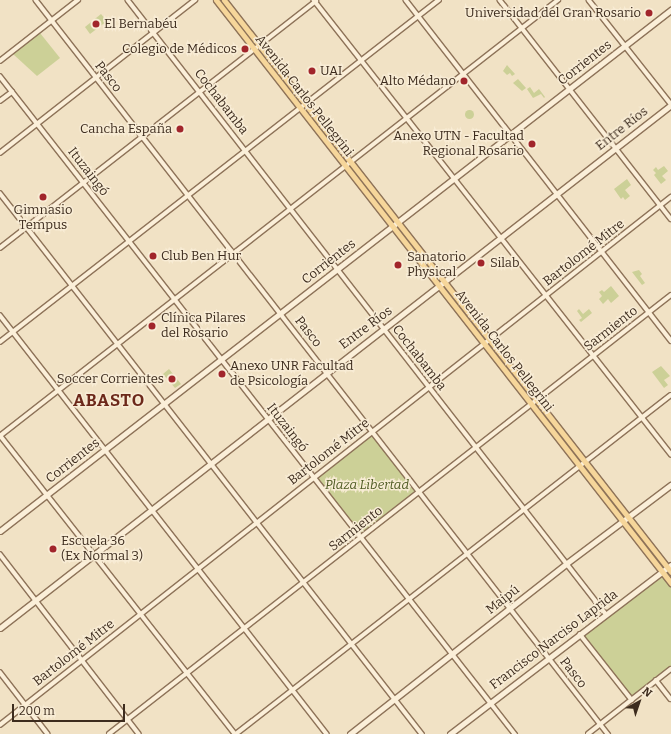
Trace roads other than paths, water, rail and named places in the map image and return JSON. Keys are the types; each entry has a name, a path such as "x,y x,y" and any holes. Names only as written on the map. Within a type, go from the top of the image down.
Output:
{"main road":[{"name":"Avenida Carlos Pellegrini","path":"216,0 671,583"},
{"name":"Avenida Carlos Pellegrini","path":"224,0 628,517 670,568"},
{"name":"Corrientes","path":"0,532 454,177 671,10"},
{"name":"Entre Ríos","path":"0,628 671,104"},
{"name":"Maipú","path":"350,734 567,563 671,486"},
{"name":"Francisco Narciso Laprida","path":"450,734 606,614 662,572 670,568"}],"street":[{"name":"Pasco","path":"36,0 608,734"},
{"path":"0,61 78,0"},
{"name":"Cochabamba","path":"128,0 606,614"},
{"path":"0,153 195,0"},
{"path":"0,248 315,0 501,237 545,296 671,454"},
{"path":"406,0 671,341"},
{"path":"0,342 439,0"},
{"path":"500,0 671,219"},
{"path":"558,0 0,435 236,734 524,508 671,395"},
{"path":"589,0 671,104"},
{"name":"Ituzaingó","path":"0,76 515,734"},
{"path":"0,101 12,92"},
{"path":"0,194 422,734"},
{"name":"Bartolomé Mitre","path":"0,725 313,477 671,197"},
{"name":"Sarmiento","path":"109,734 671,295"},
{"path":"0,315 327,734"},
{"path":"0,554 139,734"},
{"path":"580,634 632,700"},
{"path":"588,734 671,669"},
{"path":"0,672 48,734"},
{"path":"656,680 671,698"}],"place":[{"name":"Universidad del Gran Rosario","path":"649,13"},
{"name":"El Bernabéu","path":"96,24"},
{"name":"Colegio de Médicos","path":"245,49"},
{"name":"UAI","path":"312,71"},
{"name":"Alto Médano","path":"464,81"},
{"name":"Cancha España","path":"180,129"},
{"name":"Anexo UTN - Facultad Regional Rosario","path":"532,144"},
{"name":"Gimnasio Tempus","path":"43,197"},
{"name":"Club Ben Hur","path":"153,256"},
{"name":"Silab","path":"481,263"},
{"name":"Sanatorio Physical","path":"398,265"},
{"name":"Clínica Pilares del Rosario","path":"152,326"},
{"name":"Anexo UNR Facultad de Psicología","path":"222,374"},
{"name":"Soccer Corrientes","path":"172,379"},
{"name":"Escuela 36 (Ex Normal 3)","path":"53,549"}],"district":[{"name":"ABASTO","path":"109,401"}],"park label":[{"name":"Plaza Libertad","path":"367,485"}]}
